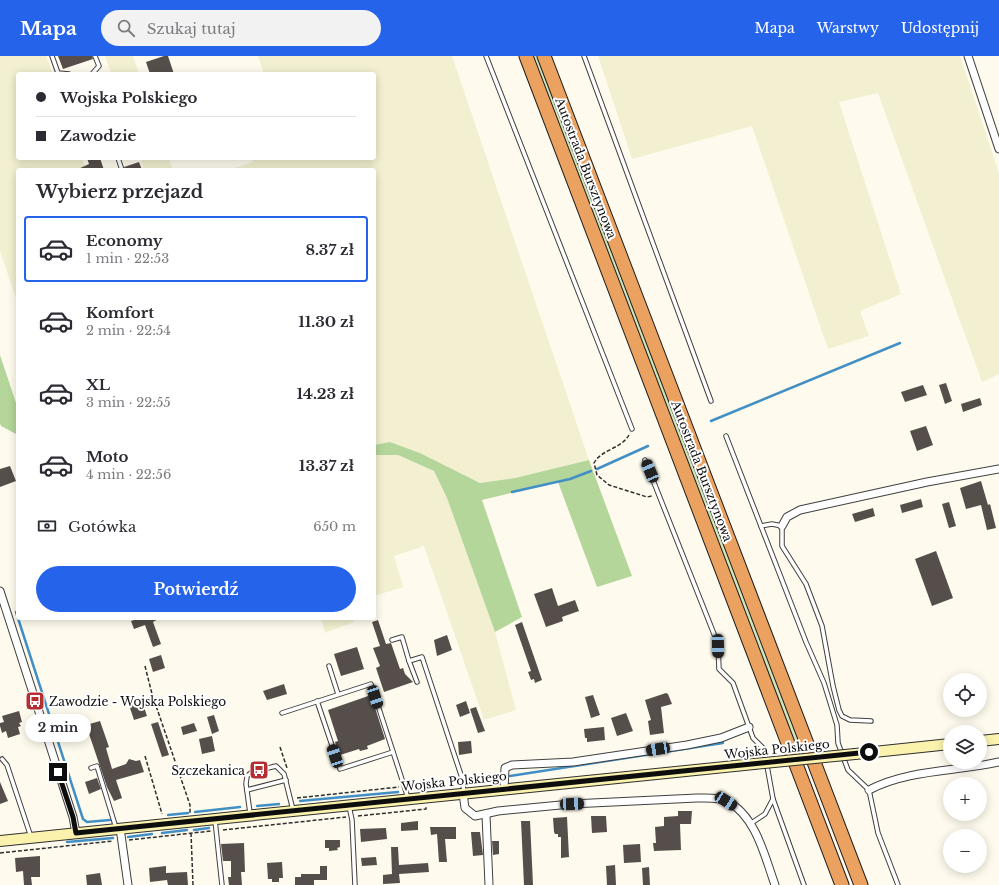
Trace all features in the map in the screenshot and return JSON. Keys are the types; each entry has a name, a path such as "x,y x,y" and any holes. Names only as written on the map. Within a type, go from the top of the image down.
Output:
{"highway":[{"name":"Autostrada Bursztynowa","path":"526,56 842,885"},
{"name":"Autostrada Bursztynowa","path":"544,56 861,885"}],"main road":[{"path":"987,740 999,739"},
{"name":"Wojska Polskiego","path":"0,841 943,745"}],"street":[{"path":"968,56 999,149"},
{"path":"782,526 788,517 800,510 919,484 999,469"},
{"path":"0,592 73,817 76,833"},
{"path":"504,790 505,768 512,765 544,765 615,756 721,738 749,727"},
{"path":"869,790 897,778 973,768 999,762"},
{"path":"464,793 465,808 474,816 486,815 498,811 572,804 717,798 734,806 750,824 756,835 775,885"},
{"path":"486,815 489,885"},
{"path":"118,829 128,885"}],"lane":[{"path":"52,56 58,72"},
{"path":"94,72 98,66 95,56"},
{"path":"486,56 632,429"},
{"path":"584,56 711,401"},
{"path":"726,436 806,642 824,683 836,725 838,743 848,770 869,790 878,833 898,885"},
{"path":"645,460 660,494 714,634 718,646 719,669 733,683 753,738 764,750 773,799 804,885"},
{"path":"761,526 772,524 782,526 782,546 806,584 822,626 838,710 842,716 850,720 871,721"},
{"path":"392,640 402,637 417,682"},
{"path":"409,661 422,657 462,778 464,793"},
{"path":"329,666 338,694"},
{"path":"282,713 371,684 408,799"},
{"path":"317,701 340,769 393,752"},
{"path":"2,759 7,765 32,838"},
{"path":"91,768 97,766 118,829"},
{"path":"250,816 246,780 247,776 252,772 276,766 280,769 286,780 293,811"},
{"path":"247,790 286,780"},
{"path":"750,824 765,814 773,799"},
{"path":"349,806 352,820 355,885"},
{"path":"215,819 222,885"}],"path":[{"path":"632,429 626,441 598,456 594,463 597,475 609,485 647,497 660,494"},
{"path":"145,666 152,694 190,805 193,885"},
{"path":"146,756 162,812 162,824"},
{"path":"291,799 404,787"}],"shaded area":[{"path":"0,56 46,56 52,72 16,72 16,160 83,160 85,168 16,168 16,298 0,251"},
{"path":"105,56 133,56 138,72 110,72"},
{"path":"258,56 452,56 589,460 515,478 480,483 420,453 390,442 376,445 376,168 234,168 253,162 252,160 376,160 376,72 263,72"},
{"path":"598,56 960,56 999,173 999,374 982,382 878,93 839,102 901,294 860,311 869,336 828,349 752,126 632,159"},
{"path":"141,160 170,160 172,168 143,168"},
{"path":"376,455 398,455 434,471 447,498 495,632 516,710 484,720 424,546 394,556 403,587 376,595"},
{"path":"322,620 353,620 354,622 325,633"}],"green space":[{"path":"531,56 538,56 803,750 796,751"},
{"path":"0,355 16,403 16,434 1,426"},
{"path":"390,442 420,453 480,483 515,478 589,460 632,576 597,587 558,482 482,500 522,617 495,632 447,498 434,471 398,455 376,455 376,445"}],"building":[{"path":"58,56 92,56 93,59 63,69"},
{"path":"168,56 173,72 149,72 146,62"},
{"path":"88,160 101,160 103,168 80,168 89,164"},
{"path":"139,162 141,168 124,168"},
{"path":"946,383 952,401 945,404 939,385"},
{"path":"923,385 927,395 905,402 901,392"},
{"path":"980,398 982,405 963,412 961,404"},
{"path":"926,426 933,445 917,451 910,431"},
{"path":"10,466 16,481 0,487 0,469"},
{"path":"981,481 988,505 990,504 996,528 987,530 981,505 966,509 960,488"},
{"path":"921,499 923,507 902,513 900,505"},
{"path":"949,502 956,526 949,528 942,504"},
{"path":"873,508 875,516 855,522 852,514"},
{"path":"936,551 953,598 932,606 915,559"},
{"path":"552,588 558,606 575,600 579,611 562,617 563,621 546,627 534,594"},
{"path":"156,620 153,622 161,644 153,647 145,625 134,629 131,621"},
{"path":"378,620 386,644 391,643 400,669 403,668 405,674 413,682 384,692 376,668 380,666 373,648 380,646 372,622"},
{"path":"522,622 542,680 535,683 534,679 531,680 528,672 531,671 515,625"},
{"path":"447,635 452,650 437,656 434,640"},
{"path":"357,647 364,669 341,676 334,654"},
{"path":"161,655 165,668 153,672 149,659"},
{"path":"284,684 287,694 267,700 263,691"},
{"path":"666,693 668,694 672,704 661,707 664,733 650,735 648,721 651,720 645,700"},
{"path":"371,695 385,739 367,746 368,749 360,751 359,749 340,755 335,742 338,741 328,710"},
{"path":"593,695 600,715 591,718 585,697"},
{"path":"142,701 147,716 134,720 129,705"},
{"path":"466,701 470,713 460,717 456,705"},
{"path":"476,707 485,731 478,733 470,709"},
{"path":"19,711 22,722 19,723 21,726 18,727 20,734 8,738 6,731 2,733 0,726 0,723 4,722 2,716"},
{"path":"626,713 633,731 617,736 611,718"},
{"path":"214,715 219,731 212,734 207,717"},
{"path":"100,721 109,747 106,748 112,769 126,764 129,759 136,761 140,760 144,772 116,780 122,798 114,801 107,787 86,725"},
{"path":"158,722 169,755 162,757 151,724"},
{"path":"194,723 197,731 183,735 181,727"},
{"path":"604,727 605,740 587,742 584,729"},
{"path":"212,736 215,751 202,754 199,739"},
{"path":"471,741 472,753 459,755 458,742"},
{"path":"97,778 101,789 89,794 85,782"},
{"path":"0,782 8,801 0,804"},
{"path":"678,811 692,811 691,824 680,824 681,850 654,851 653,843 656,843 655,827 664,826 664,817 678,816"},
{"path":"591,816 606,816 607,832 592,833"},
{"path":"567,817 569,857 561,858 561,837 558,837 558,834 555,834 554,832 553,818"},
{"path":"418,821 418,830 401,831 401,823"},
{"path":"521,821 530,821 533,885 524,885"},
{"path":"430,827 456,827 456,839 445,839 447,862 439,862 437,834 431,835"},
{"path":"386,828 387,839 361,842 360,829"},
{"path":"471,832 480,832 483,855 473,856"},
{"path":"325,840 340,840 340,847 337,848 338,850 329,851 329,848 325,848"},
{"path":"492,841 499,841 499,854 493,855"},
{"path":"244,843 245,872 241,872 242,885 229,885 228,877 231,877 231,861 223,861 221,844"},
{"path":"640,844 641,862 624,863 623,845"},
{"path":"391,847 398,847 399,865 428,863 429,872 399,874 400,883 383,884 383,875 392,874"},
{"path":"40,856 40,877 31,877 32,885 24,885 23,871 16,872 15,858"},
{"path":"376,857 377,865 362,866 361,858"},
{"path":"282,862 283,878 279,878 279,882 272,882 272,879 268,879 267,863"},
{"path":"615,865 616,885 607,885 606,866"},
{"path":"166,866 166,873 187,872 188,885 168,885 167,880 150,882 149,868"},
{"path":"320,866 327,866 327,880 314,880 314,885 295,885 295,877 301,877 301,874 320,874"},
{"path":"649,867 650,885 643,885 642,868"},
{"path":"100,873 102,885 87,885 86,875"}],"waterway":[{"path":"711,421 900,343"},
{"path":"597,469 648,446"},
{"path":"512,492 570,479 591,471"},
{"path":"19,620 83,819 87,822 110,820"},
{"path":"510,776 723,743"},
{"path":"300,801 398,792"},
{"path":"257,806 279,804"},
{"path":"195,812 240,807"},
{"path":"168,815 188,813"},
{"path":"194,830 209,828"},
{"path":"162,833 187,830"},
{"path":"128,837 152,834"},
{"path":"67,842 113,838"}],"place":[{"name":"Zawodzie - Wojska Polskiego","path":"35,701"},
{"name":"Szczekanica","path":"259,770"}],"route":[{"path":"58,772 73,817 76,833 869,752"}]}
